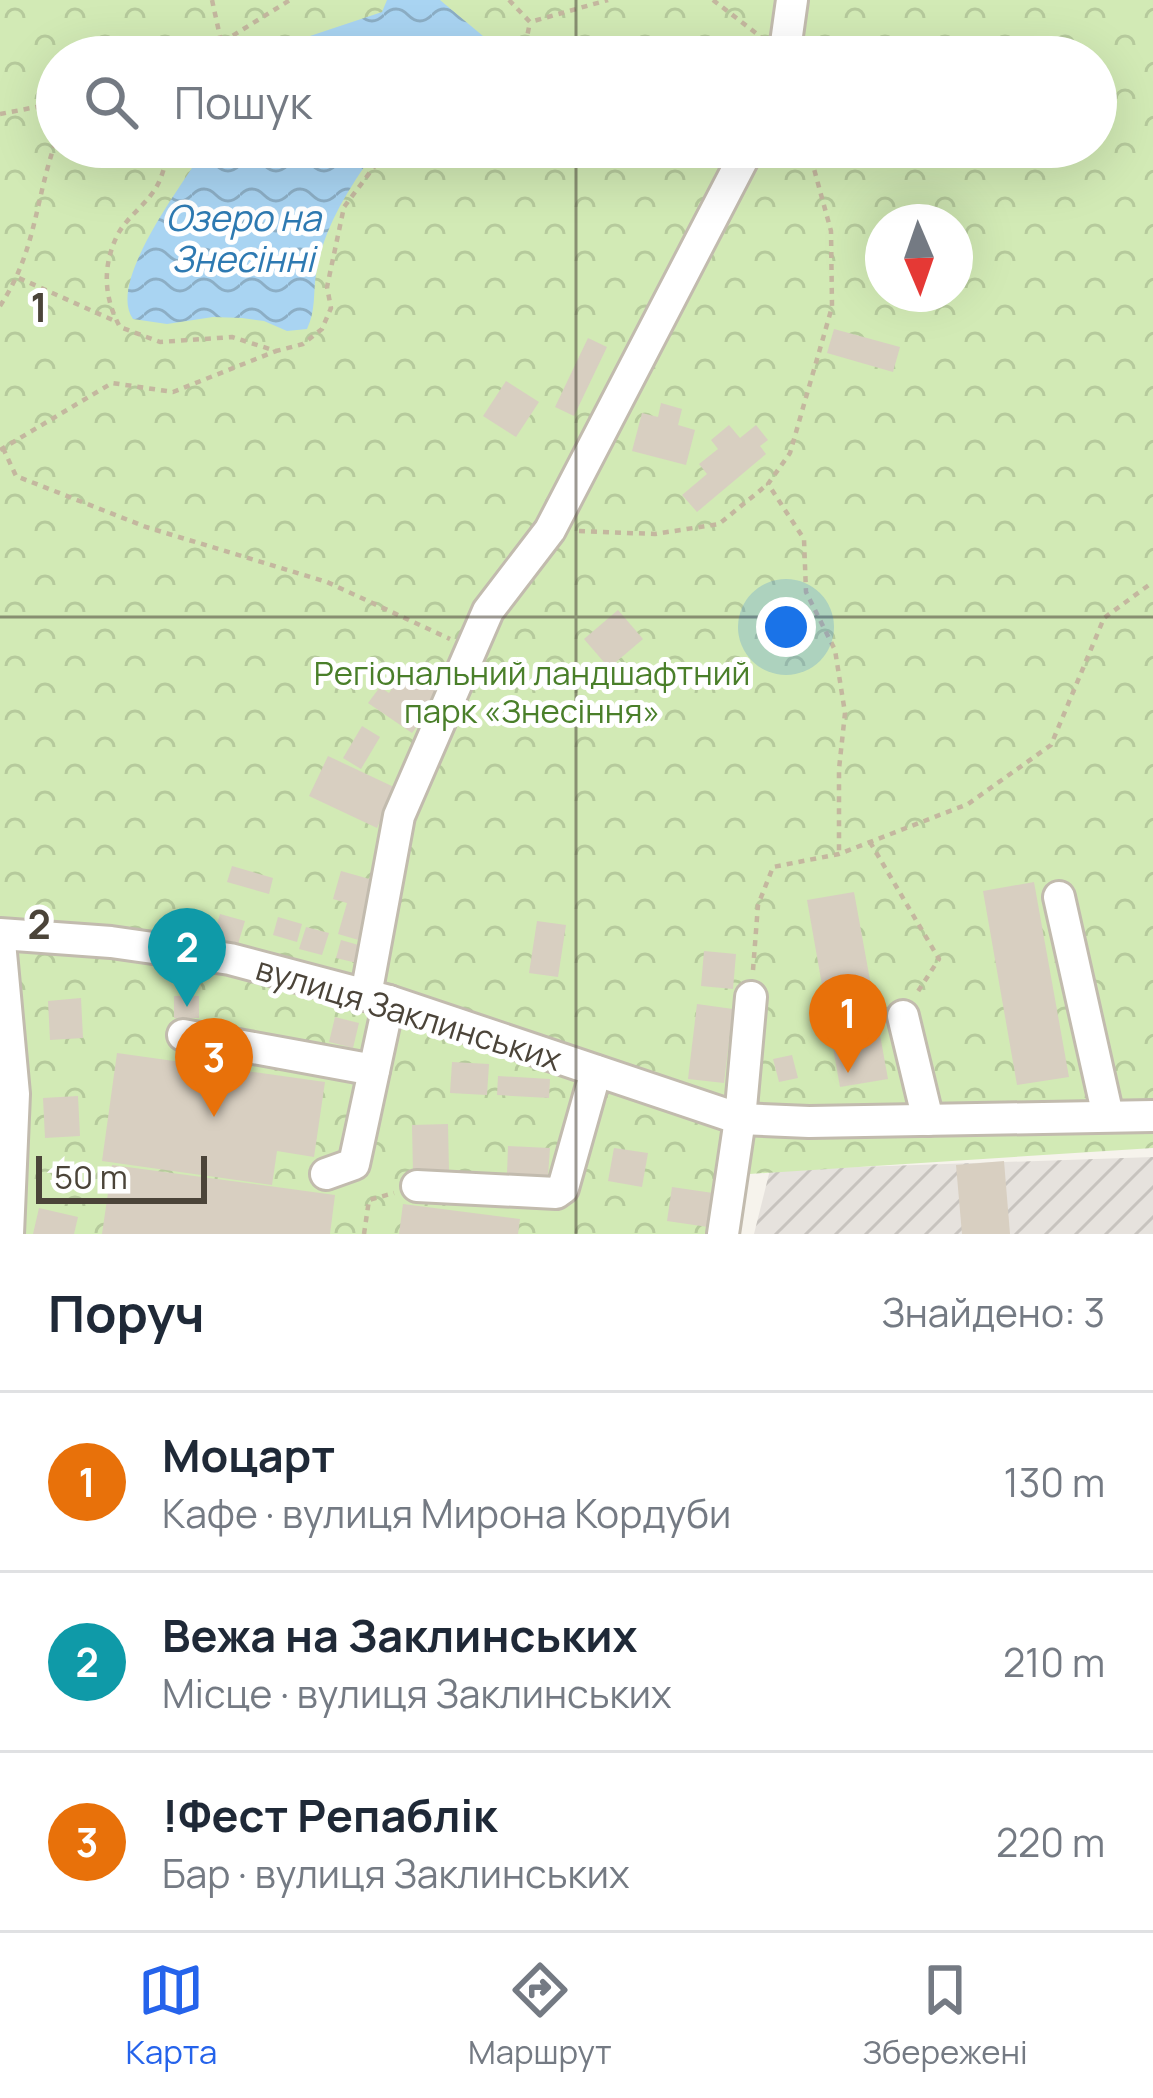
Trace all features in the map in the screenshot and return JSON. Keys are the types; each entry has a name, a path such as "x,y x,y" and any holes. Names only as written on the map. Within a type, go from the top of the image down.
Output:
{"street":[{"path":"780,36 792,0"},
{"path":"326,1174 354,1164 374,1070 377,998 399,816 488,611 550,530 738,168"},
{"path":"1059,897 1108,1116"},
{"path":"0,938 14,1094 8,1234"},
{"name":"вулиця Заклинських","path":"0,938 111,942 230,958 377,998 740,1119 1153,1115"},
{"path":"723,1234 751,997"},
{"path":"902,1016 928,1120"},
{"path":"183,1035 374,1070"},
{"path":"417,1186 556,1193 563,1188 596,1071"}],"path":[{"path":"212,0 220,36"},
{"path":"232,36 290,0"},
{"path":"509,0 530,22"},
{"path":"530,22 608,0"},
{"path":"713,0 758,36"},
{"path":"527,36 530,22"},
{"path":"0,113 36,107"},
{"path":"0,305 19,278 50,168"},
{"path":"117,322 105,295 117,234 151,196 162,168"},
{"path":"373,168 344,207 327,287 331,308 322,329 303,344 173,392 112,383 2,449 16,476 146,526 326,582 471,650"},
{"path":"550,530 655,534 718,524 768,484 790,453 832,307 831,231 814,168"},
{"path":"19,278 117,322 137,336 160,342 232,337 276,351"},
{"path":"768,484 805,539 806,592 835,650 845,713 839,769 839,854"},
{"path":"751,997 758,904 773,867 839,854 968,804 1051,746 1104,618 1153,582"},
{"path":"870,842 939,959 902,1016"},
{"path":"364,1234 369,1200 417,1186"}],"shaded area":[{"path":"1153,1157 1153,1234 754,1234 770,1170"}],"green space":[{"name":"Регіональний ландшафтний парк «Знесіння»","path":"0,0 1153,0 1153,1148 749,1174 740,1234 0,1234"}],"water":[{"path":"387,0 440,0 483,36 310,36 382,12"},
{"name":"Озеро на Знесінні","path":"192,168 364,168 325,239 307,329 287,331 242,318 167,324 133,319 128,302 130,281"}],"building":[{"path":"834,329 900,347 893,372 827,353"},
{"path":"588,338 607,347 574,416 555,407"},
{"path":"506,381 539,402 516,437 483,416"},
{"path":"661,403 682,409 678,425 695,430 686,465 632,451 642,413 658,417"},
{"path":"729,425 740,438 756,425 768,440 760,446 766,454 697,512 682,495 707,474 699,464 718,449 711,440"},
{"path":"618,610 643,639 609,668 584,639"},
{"path":"409,664 444,688 412,733 368,703 380,687 389,693"},
{"path":"362,726 380,737 361,769 343,758"},
{"path":"328,756 396,788 377,828 309,796"},
{"path":"232,866 273,878 269,894 227,882"},
{"path":"341,871 380,882 362,941 338,934 347,903 333,899"},
{"path":"1034,882 1069,1077 1017,1085 983,891"},
{"path":"854,892 888,1079 840,1087 807,900"},
{"path":"220,914 245,921 238,944 213,937"},
{"path":"278,917 302,924 297,942 273,935"},
{"path":"537,921 566,925 558,977 529,973"},
{"path":"306,927 329,933 322,955 299,949"},
{"path":"341,940 362,946 357,963 336,958"},
{"path":"704,951 736,954 733,989 701,986"},
{"path":"174,996 199,996 199,1018 174,1018"},
{"path":"81,998 83,1038 50,1040 48,1001"},
{"path":"697,1004 733,1009 724,1083 688,1079"},
{"path":"335,1017 359,1023 353,1048 329,1042"},
{"path":"117,1053 325,1082 314,1157 277,1151 272,1185 102,1161"},
{"path":"792,1055 798,1078 779,1082 773,1059"},
{"path":"452,1062 489,1064 487,1095 450,1093"},
{"path":"498,1076 550,1079 549,1098 497,1095"},
{"path":"78,1096 80,1136 45,1138 43,1098"},
{"path":"448,1124 449,1172 413,1173 412,1125"},
{"path":"508,1146 550,1148 548,1176 507,1174"},
{"path":"614,1148 648,1153 642,1187 608,1181"},
{"path":"1004,1161 1010,1234 962,1234 956,1165"},
{"path":"112,1165 335,1195 330,1234 102,1234"},
{"path":"672,1187 713,1193 708,1227 667,1221"},
{"path":"403,1204 520,1219 518,1234 399,1234"},
{"path":"39,1208 78,1217 74,1234 33,1234"}],"place":[{"name":"Вежа на Заклинських","path":"187,1007"},
{"name":"Моцарт","path":"848,1073"},
{"name":"!Фест Репаблік","path":"214,1117"}]}
